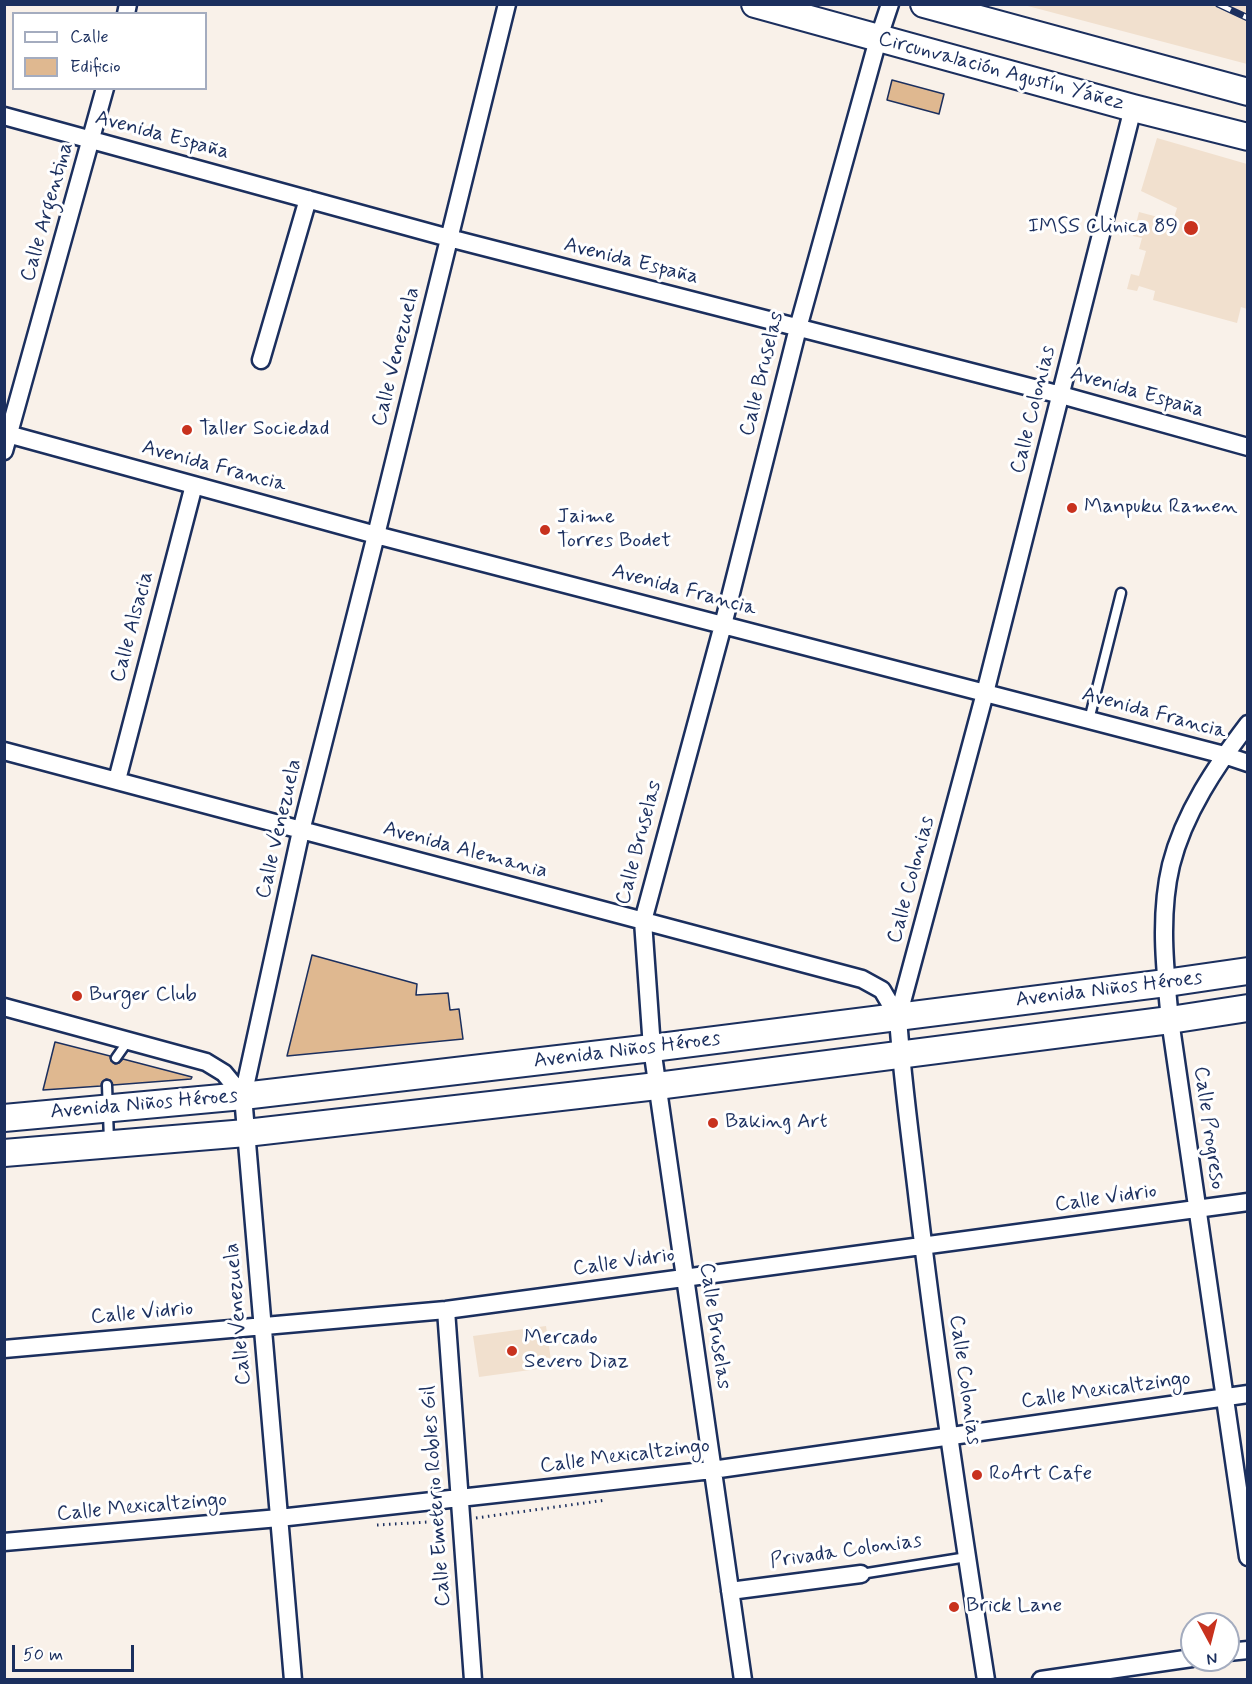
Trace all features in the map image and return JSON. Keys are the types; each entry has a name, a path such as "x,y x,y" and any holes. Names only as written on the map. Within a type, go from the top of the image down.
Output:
{"main road":[{"name":"Circunvalación Agustín Yáñez","path":"755,4 1133,108 1248,137"},
{"path":"924,4 1248,92"},
{"path":"976,4 999,25"},
{"name":"Avenida Niños Héroes","path":"4,1118 107,1097 243,1096 652,1048 1248,971"},
{"name":"Avenida Niños Héroes","path":"4,1153 246,1133 657,1086 1248,1008"}],"street":[{"name":"Calle Venezuela","path":"293,1680 243,1096 301,831 507,4"},
{"name":"Calle Bruselas","path":"743,1680 657,1086 643,921 723,625 798,328 878,38 890,4"},
{"name":"Calle Argentina","path":"4,452 7,434 104,90"},
{"name":"Calle Colonias","path":"986,1680 948,1436 923,1246 898,1017 985,693 1133,108"},
{"name":"Avenida España","path":"4,116 449,238 1061,395 1248,447"},
{"path":"261,360 308,199"},
{"name":"Avenida Francia","path":"7,434 376,535 1248,763"},
{"name":"Calle Alsacia","path":"117,780 194,485"},
{"name":"Calle Progreso","path":"1248,724 1224,755 1198,798 1184,827 1167,888 1164,934 1170,1020 1248,1557"},
{"name":"Avenida Alemania","path":"4,751 862,979 882,990 898,1017"},
{"path":"4,1007 206,1062 224,1073 243,1096"},
{"name":"Calle Vidrio","path":"4,1349 446,1310 1248,1202"},
{"name":"Calle Emeterio Robles Gil","path":"446,1310 473,1680"},
{"name":"Calle Mexicaltzingo","path":"4,1542 279,1518 712,1470 1248,1394"},
{"name":"Privada Colonias","path":"730,1590 861,1574"},
{"path":"1041,1680 1180,1660"}],"lane":[{"path":"1089,720 1121,593"},
{"path":"116,1058 128,1041"},
{"path":"107,1097 109,1144"},
{"name":"Privada Colonias","path":"861,1574 967,1557"}],"shaded area":[{"path":"1024,5 1247,5 1247,64"},
{"name":"IMSS Clinica 89","path":"1157,138 1247,164 1247,309 1241,307 1237,323 1153,300 1155,291 1139,286 1137,291 1127,289 1131,274 1139,276 1146,251 1139,249 1142,238 1133,236 1139,212 1173,221 1177,208 1141,191"},
{"name":"Mercado Severo Diaz","path":"546,1326 552,1367 479,1377 473,1336"}],"building":[{"path":"892,80 944,94 939,114 887,100"},
{"path":"312,955 417,984 416,995 448,993 450,1010 459,1009 463,1039 287,1056"},
{"path":"55,1042 110,1056 111,1061 115,1064 123,1059 192,1077 191,1079 113,1085 110,1080 106,1079 101,1086 43,1090"}],"railway":[{"path":"1218,4 1248,18"}],"place":[{"name":"IMSS Clinica 89","path":"1191,228"},
{"name":"Taller Sociedad","path":"187,430"},
{"name":"Manpuku Ramen","path":"1072,508"},
{"name":"Jaime Torres Bodet","path":"545,530"},
{"name":"Burger Club","path":"77,996"},
{"name":"Baking Art","path":"713,1123"},
{"name":"Mercado Severo Diaz","path":"512,1351"},
{"name":"RoArt Cafe","path":"977,1475"},
{"name":"Brick Lane","path":"954,1607"}]}
